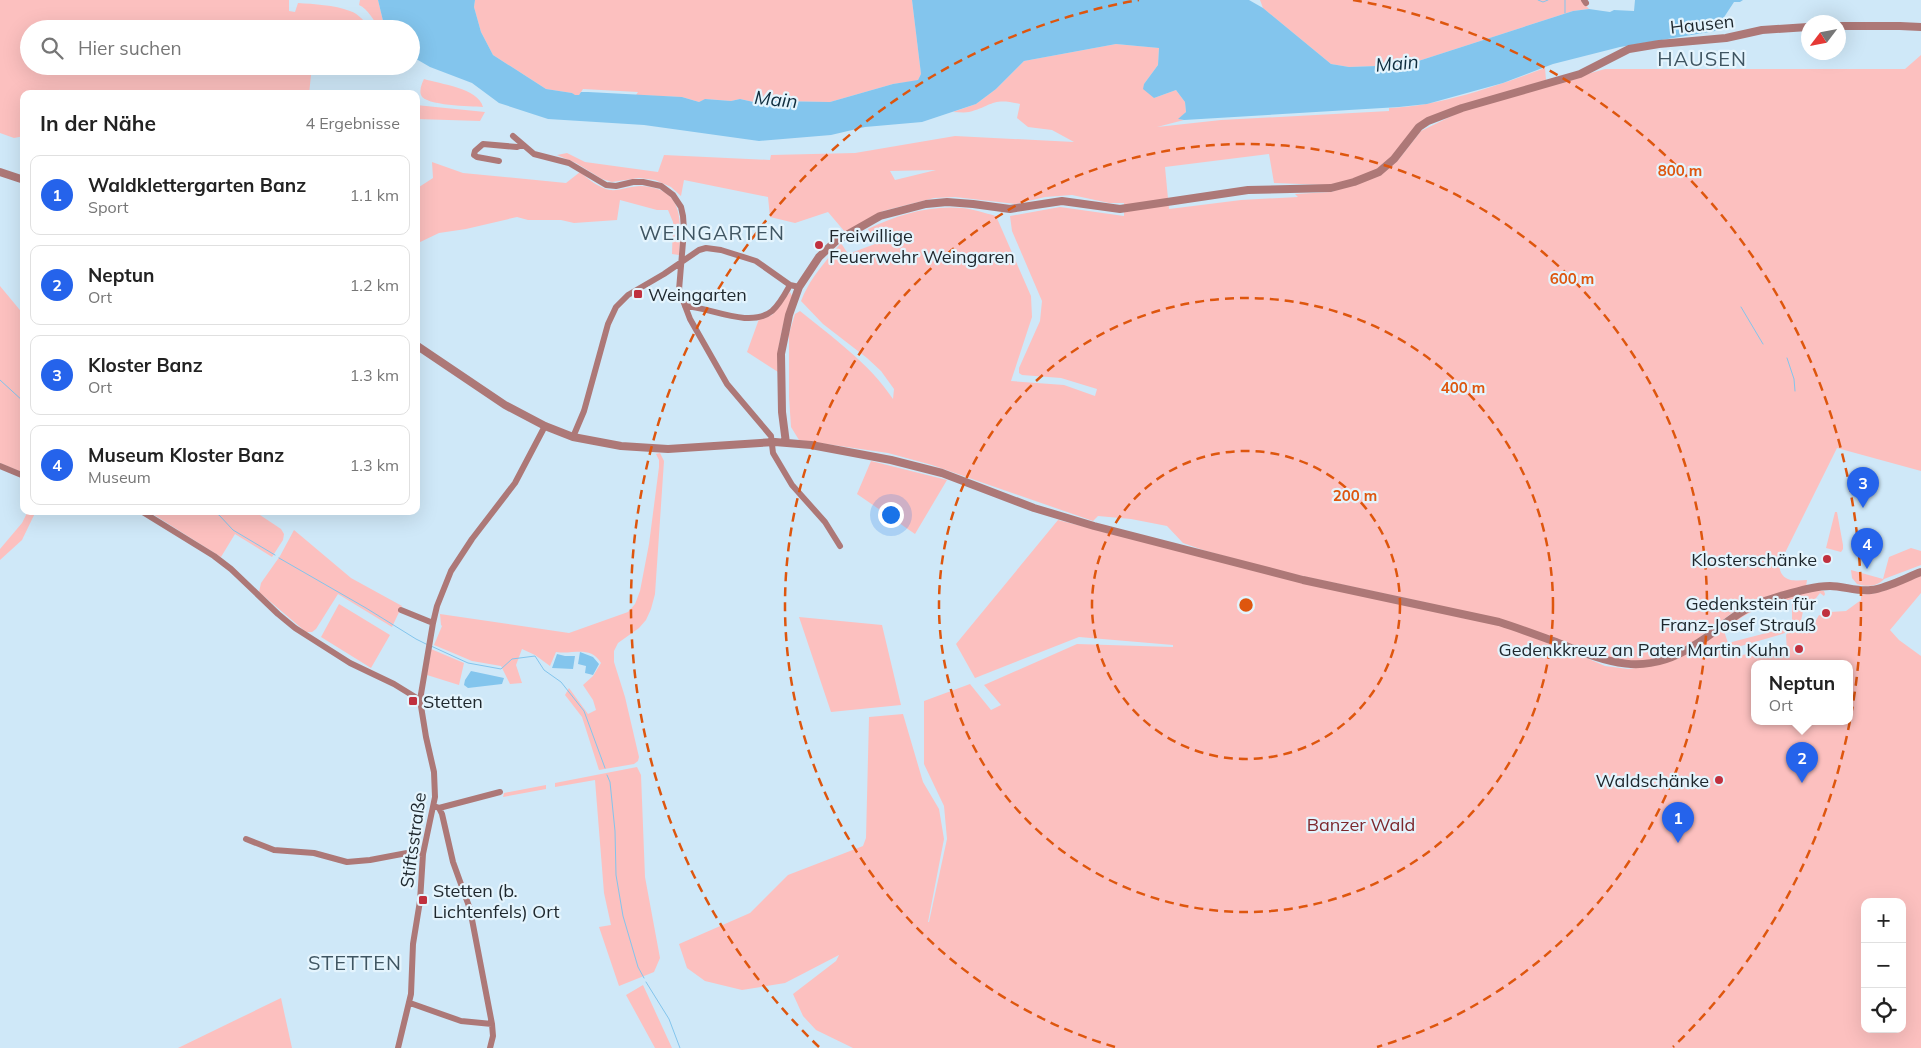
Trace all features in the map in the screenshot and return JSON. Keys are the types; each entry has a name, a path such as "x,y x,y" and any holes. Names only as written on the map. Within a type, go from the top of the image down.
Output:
{"street":[{"path":"1846,26 1921,27"},
{"name":"Hausen","path":"786,443 782,404 781,354 789,315 799,287 808,272 827,249 836,241 868,222 898,210 947,202 1010,209 1062,201 1120,209 1248,190 1331,188 1354,182 1379,172 1394,159 1419,127 1432,119 1462,108 1580,74 1629,49 1726,38 1762,30 1801,27"},
{"path":"513,136 534,154 569,163 606,185 616,186 643,182 668,190 678,200 683,216 680,290 685,306 727,384 771,436 773,453 787,478 825,522 840,546"},
{"path":"499,161 477,157 474,155 475,151 484,144 517,147 522,145"},
{"path":"0,172 20,179"},
{"path":"573,438 584,411 610,318 621,300 635,290 664,274 699,250 706,248 722,250 756,261 790,285 799,287"},
{"path":"685,306 730,316 761,316 772,311 777,306 790,285"},
{"path":"420,348 505,405 573,438 621,446 668,449 772,442 786,443 840,450 912,465 942,473 1034,508 1094,526 1286,576 1499,622 1526,630 1599,659 1629,665 1656,662 1684,652 1735,614 1763,601 1822,586 1869,591 1879,589 1921,572"},
{"name":"Stiftsstraße","path":"398,1048 410,1003 413,944 420,901 423,854 437,807 434,772 424,730 420,700 428,644 437,606 455,564 515,483 545,426"},
{"path":"0,466 20,474"},
{"path":"147,515 226,565 278,614 308,636 350,663 394,684 420,700"},
{"path":"401,610 433,623"},
{"path":"490,1048 493,1036 492,1024 470,909 453,862 437,807 500,792"},
{"path":"246,839 274,850 314,853 347,862 406,853 423,854"},
{"path":"410,1003 460,1022 492,1024"}],"green space":[{"path":"0,0 289,0 289,11 295,12 298,3 324,5 350,11 364,20 20,20 20,75 311,75 309,90 20,90 20,137 14,138 0,133"},
{"path":"360,0 378,0 383,20 374,20 368,12 359,5"},
{"path":"475,0 912,0 921,74 918,80 915,81 893,84 830,102 770,101 758,103 740,99 731,101 706,99 699,102 682,97 636,95 638,92 583,89 579,95 575,96 572,93 546,89 493,55 481,32 474,7"},
{"path":"1260,0 1581,0 1589,9 1573,11 1406,65 1349,67 1331,64 1263,8"},
{"path":"1116,44 1159,48 1158,65 1144,84 1154,98 1176,90 1185,102 1186,112 1179,119 1184,120 1157,127 1221,120 1389,111 1389,108 1428,103 1468,94 1545,68 1546,80 1450,109 1417,124 1392,157 1378,171 1355,180 1327,185 1274,183 1269,154 1165,167 1169,209 1241,200 1298,197 1295,194 1331,192 1381,175 1399,159 1421,131 1466,109 1605,69 1905,69 1921,55 1921,471 1837,448 1779,565 1782,575 1788,579 1807,580 1806,587 1768,596 1740,607 1684,649 1648,662 1623,662 1428,603 1288,573 1206,551 1183,543 1167,526 1131,519 1098,516 1093,521 932,465 888,453 799,440 791,427 789,334 795,314 800,311 862,362 893,399 894,389 881,371 823,324 801,301 809,285 818,270 841,243 848,254 875,244 868,229 902,215 937,208 962,208 996,216 1031,296 1032,317 1011,381 1064,385 1095,396 1097,389 1061,378 1022,375 1019,373 1019,368 1040,321 1042,301 1012,231 1010,216 1060,207 1124,216 1124,203 1109,203 1072,195 1045,197 1016,204 955,197 934,198 883,211 845,232 828,212 795,223 770,217 768,197 684,180 681,196 671,187 655,180 639,178 612,182 602,179 576,163 557,155 567,153 585,162 658,172 664,155 770,160 771,155 855,153 955,136 1074,142 1052,130 1028,127 1017,118 1020,104 1003,101 969,112 953,112 976,104 996,89 1024,61","holes":["936,170 895,180 890,171"]},
{"path":"424,79 466,91 474,95 483,107 459,106 424,99 420,91"},
{"path":"420,105 485,112 480,121 420,119"},
{"path":"432,162 463,173 566,183 580,172 598,185 610,190 641,186 655,188 666,193 673,200 677,209 680,231 679,255 672,254 673,222 668,210 657,210 620,200 617,220 574,223 561,220 528,220 517,217 466,229 439,233 420,242 420,186 433,178"},
{"path":"0,286 20,310 20,471 0,463"},
{"path":"790,292 792,296 779,343 778,372 747,352 759,319 772,315"},
{"path":"660,453 664,461 655,594 646,620 639,628 618,643 614,651 614,662 625,697 639,757 638,761 634,764 599,770 582,717 565,695 569,688 588,714 596,710 593,700 583,685 593,676 601,663 597,657 586,652 556,652 550,666 535,655 522,649 516,665 522,683 510,684 501,666 472,661 434,645 442,626 440,614 569,633 628,612 635,604 640,591 649,544 659,467 659,460 656,454"},
{"path":"871,461 947,480 915,534 857,494"},
{"path":"1835,512 1837,512 1843,545 1841,552 1826,548"},
{"path":"26,515 34,515 22,540 0,560 0,549 22,523"},
{"path":"154,515 260,515 281,529 284,534 283,540 272,557 235,534 221,557"},
{"name":"Banzer Wald","path":"1058,520 1286,578 1511,628 1540,638 1605,666 1628,669 1656,665 1696,649 1732,619 1752,607 1816,590 1824,591 1824,596 1820,593 1813,602 1805,601 1800,626 1792,627 1792,599 1748,613 1724,631 1728,643 1774,631 1786,630 1785,633 1741,646 1732,651 1734,656 1778,650 1779,653 1787,652 1786,635 1789,630 1810,631 1819,615 1826,617 1830,612 1846,611 1861,600 1861,594 1884,591 1921,575 1921,593 1890,630 1899,640 1921,656 1921,1048 853,1048 816,1030 803,1016 793,994 836,961 839,955 785,983 742,990 705,981 687,968 679,944 750,913 788,875 863,846 866,838 869,717 903,714 923,782 939,809 944,839 929,922 947,839 944,806 924,764 924,701 970,684 991,710 1001,705 984,685 1077,644 1173,647 1173,645 1079,637 975,678 956,644"},
{"path":"294,530 351,578 402,606 392,627 338,594 316,629 312,632 306,632 259,592 261,583 280,556"},
{"path":"1911,548 1921,551 1921,565 1871,586 1857,584 1852,578 1851,570 1883,579 1889,557"},
{"path":"339,604 390,635 371,668 321,637"},
{"path":"799,617 882,625 901,705 831,712"},
{"path":"431,649 464,663 459,685 427,675"},
{"path":"637,767 641,775 645,877 660,958 654,972 619,986 599,927 611,925 604,893 595,780 555,787 555,783"},
{"path":"546,785 546,789 503,797 504,793"},
{"path":"643,985 672,1048 655,1048 626,995"},
{"path":"281,998 292,1048 178,1048"}],"water":[{"path":"378,0 475,0 474,7 481,32 493,55 546,89 575,95 579,95 581,92 588,92 682,97 699,102 705,99 731,101 740,99 758,103 770,101 830,102 893,84 918,80 921,74 912,0 1249,0 1263,8 1331,64 1349,67 1406,65 1573,11 1589,9 1610,12 1614,10 1634,11 1635,0 1743,0 1734,2 1715,31 1620,47 1553,64 1503,83 1427,104 1178,119 1186,112 1185,102 1176,90 1154,98 1143,89 1144,84 1158,65 1159,48 1116,44 1024,61 996,89 976,104 922,122 865,127 831,135 759,141 644,125 548,119 499,103 472,83 420,61 420,20 383,20"},
{"path":"580,652 593,657 599,664 593,675 585,673 586,666 578,664"},
{"path":"557,654 575,656 573,669 552,668"},
{"path":"471,671 504,678 502,684 468,688 464,685"}],"waterway":[{"path":"1538,0 1543,2 1548,0"},
{"path":"1565,0 1565,13"},
{"path":"1741,307 1763,344"},
{"path":"1787,358 1794,379 1795,391"},
{"path":"0,380 20,398"},
{"path":"219,515 233,530 275,555"},
{"path":"279,558 428,645"},
{"path":"431,646 468,663 501,669 512,659 535,656 544,670 561,682 584,711 605,768"},
{"path":"607,775 610,782 615,831 616,875 623,916 638,967 644,978"},
{"path":"646,982 669,1019 680,1048"}],"place":[{"name":"Freiwillige Feuerwehr Weingaren","path":"819,245"},
{"name":"Weingarten","path":"638,294"},
{"name":"Kloster Banz","path":"1863,508"},
{"name":"Klosterschänke","path":"1827,559"},
{"name":"Museum Kloster Banz","path":"1867,569"},
{"name":"Gedenkstein für Franz-Josef Strauß","path":"1826,613"},
{"name":"Gedenkkreuz an Pater Martin Kuhn","path":"1799,649"},
{"name":"Stetten","path":"413,701"},
{"name":"Waldschänke","path":"1719,780"},
{"name":"Neptun","path":"1802,783"},
{"name":"Waldklettergarten Banz","path":"1678,843"},
{"name":"Stetten (b. Lichtenfels) Ort","path":"423,900"}],"district":[{"name":"HAUSEN","path":"1702,58"},
{"name":"WEINGARTEN","path":"712,232"},
{"name":"STETTEN","path":"355,962"}],"water label":[{"name":"Main","path":"1397,63"},
{"name":"Main","path":"776,99"}]}
